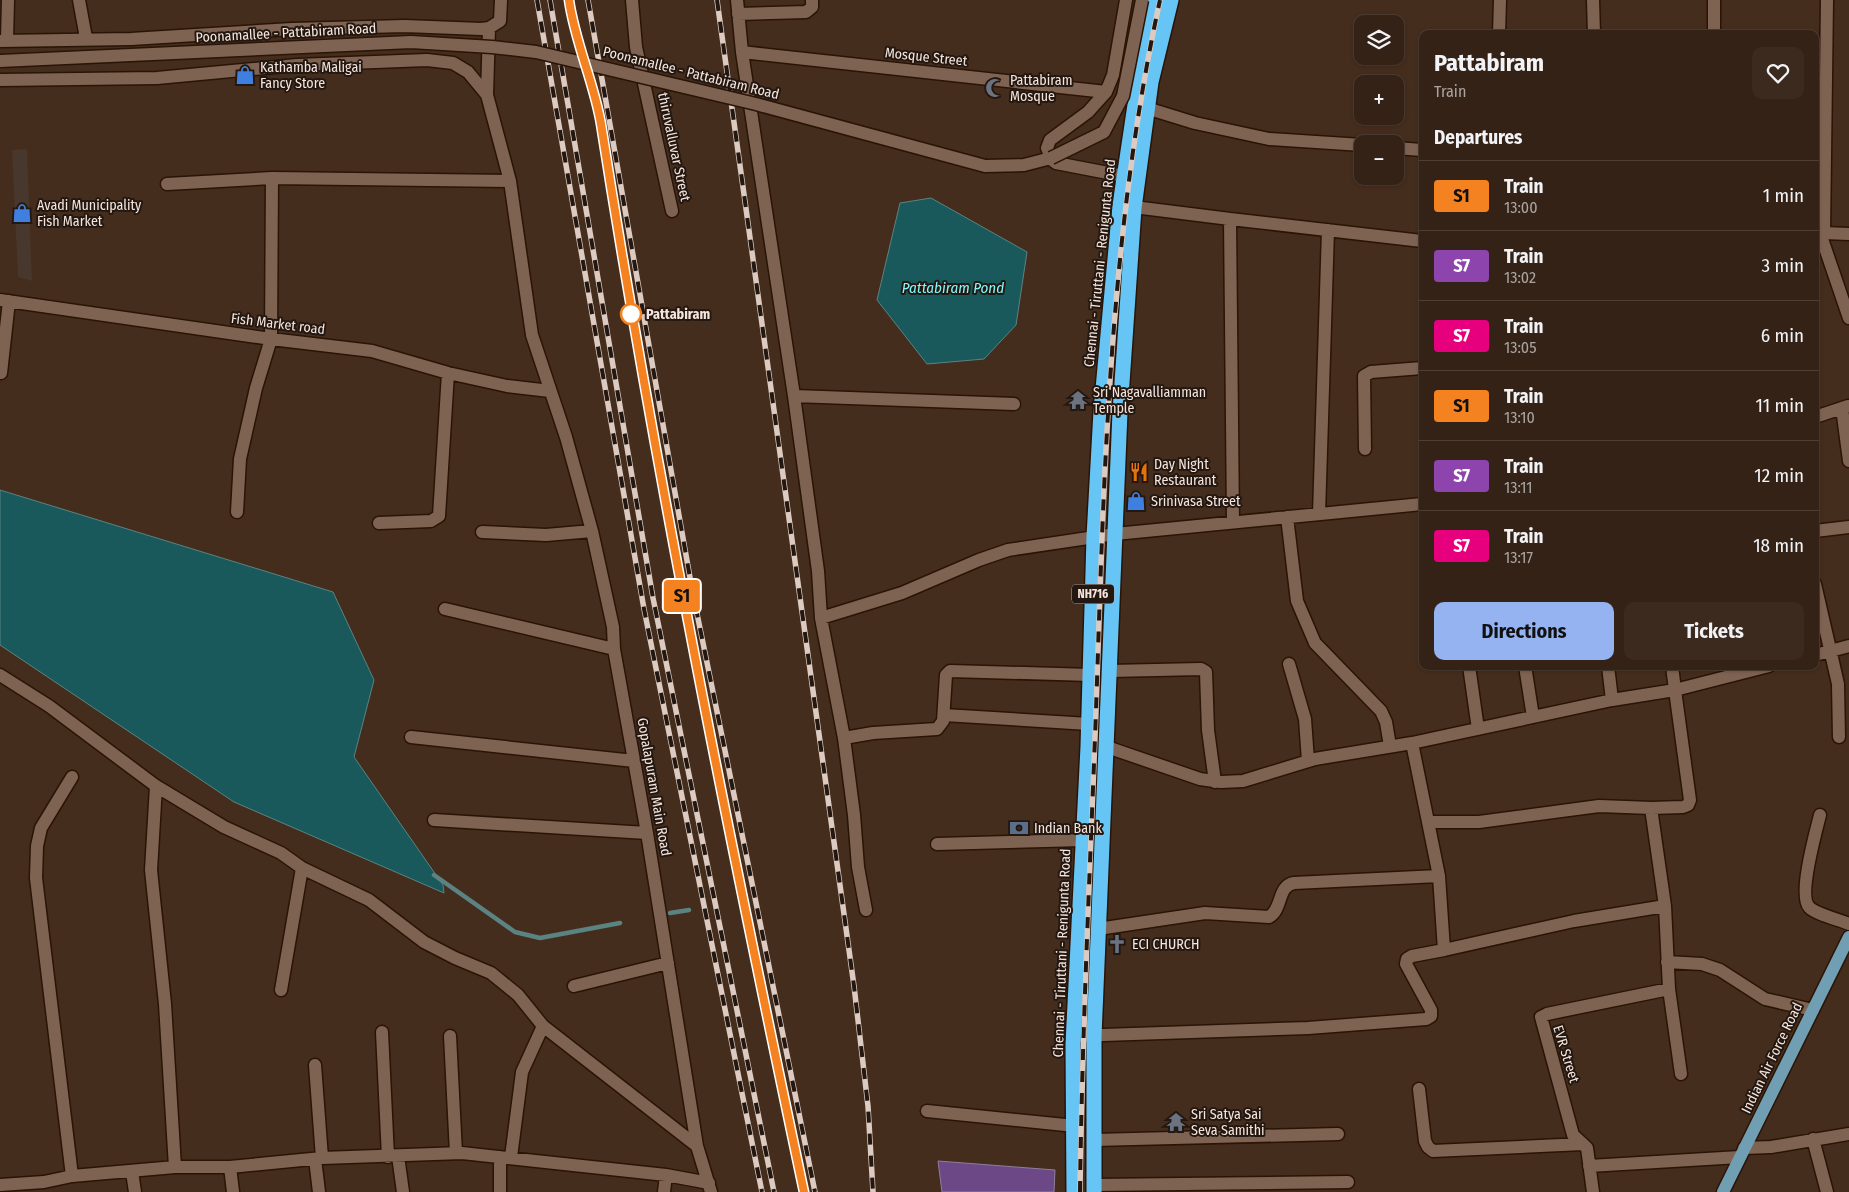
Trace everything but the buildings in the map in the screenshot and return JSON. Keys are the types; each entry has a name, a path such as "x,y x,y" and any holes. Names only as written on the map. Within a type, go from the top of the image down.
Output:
{"highway":[{"name":"Chennai - Tiruttani - Renigunta Road","path":"1074,1192 1074,1036 1091,675 1094,537 1101,411 1156,0"},
{"name":"Chennai - Tiruttani - Renigunta Road","path":"1141,106 1151,82 1171,0"},
{"name":"Chennai - Tiruttani - Renigunta Road","path":"1094,1189 1094,1036 1108,747 1127,206"}],"main road":[{"name":"Indian Air Force Road","path":"1723,1192 1849,937"}],"street":[{"path":"8,0 4,41 86,38 131,39 292,29 405,26 489,28 500,21 501,0"},
{"path":"79,0 86,38"},
{"name":"thiruvalluvar Street","path":"632,0 636,47 672,211"},
{"path":"737,0 742,52 794,396 818,571 821,618 844,738 854,815 858,867 866,910"},
{"path":"738,14 802,12 809,10 812,0"},
{"path":"1126,0 1113,75 1106,92 1088,112 1050,140 1047,148 1052,160 1056,163 1131,177"},
{"name":"Poonamallee - Pattabiram Road","path":"0,62 411,42 492,47 536,52 756,104 985,166 1024,165 1051,158 1104,132 1123,96 1142,0"},
{"path":"1500,0 1500,30"},
{"path":"1594,0 1594,30"},
{"path":"1714,0 1714,30"},
{"path":"1827,0 1820,236 1849,318"},
{"path":"487,95 489,28"},
{"name":"Mosque Street","path":"742,52 1106,92"},
{"path":"0,80 157,78 297,65 427,60 453,63 468,72 487,95"},
{"name":"Gopalapuram Main Road","path":"487,95 510,180 532,335 566,437 592,531 613,627 614,649 647,833 697,1146 710,1188"},
{"path":"1141,106 1196,123 1269,139 1354,145"},
{"path":"1404,149 1419,150"},
{"path":"237,512 240,459 256,388 271,339 272,178"},
{"path":"167,184 272,178 510,180"},
{"path":"1127,206 1419,241"},
{"path":"1230,219 1232,522"},
{"path":"1320,514 1328,230"},
{"path":"1820,236 1849,234"},
{"path":"1,373 4,300"},
{"name":"Fish Market road","path":"4,300 271,339 372,350 448,373 507,386 550,391"},
{"path":"1365,448 1364,376 1372,372 1419,368"},
{"path":"379,522 432,520 439,516 448,373"},
{"path":"794,396 1014,404"},
{"path":"1819,416 1845,407 1849,461"},
{"path":"821,618 902,594 979,560 1008,550 1115,534 1419,504"},
{"path":"1287,517 1298,601 1315,643 1381,711 1386,722 1390,746"},
{"path":"1819,531 1849,527"},
{"path":"482,532 546,535 592,531"},
{"path":"1819,603 1838,684 1839,738"},
{"path":"445,609 614,649"},
{"path":"1819,654 1849,646"},
{"path":"1289,664 1305,719 1308,761"},
{"path":"1110,671 1201,669 1206,672 1208,730 1215,782"},
{"path":"1470,670 1478,729"},
{"path":"1525,670 1532,717"},
{"path":"1608,670 1612,700"},
{"path":"1428,822 1479,822 1599,806 1651,808 1683,807 1688,805 1690,800 1672,670"},
{"path":"1108,747 1200,779 1215,782 1243,781 1308,761 1412,743 1612,700 1675,690 1753,670"},
{"path":"844,738 873,733 934,730 941,726 944,715 946,675 950,671 1091,675"},
{"path":"0,675 49,706 156,786 224,828 281,853 302,868 369,900 424,942 455,958 491,973 518,995 543,1026 697,1146"},
{"path":"944,715 1089,724"},
{"path":"410,737 634,760"},
{"path":"1412,743 1439,876 1444,950"},
{"path":"72,777 41,828 37,846 36,878 72,1176"},
{"path":"156,786 151,870 165,1004 175,1167"},
{"path":"1651,808 1665,906 1669,989 1681,1074"},
{"path":"1820,814 1807,866 1806,900 1808,907 1849,924"},
{"path":"434,820 647,833"},
{"path":"937,844 1083,840"},
{"path":"281,990 302,868"},
{"path":"1098,929 1206,913 1269,917 1275,912 1284,889 1288,884 1294,883 1439,876"},
{"path":"1074,1036 1308,1028 1426,1019 1431,1016 1431,1010 1406,964 1407,958 1574,920 1665,906"},
{"path":"1667,962 1702,964 1720,970 1765,999 1813,1010"},
{"path":"574,986 668,964"},
{"name":"EVR Street","path":"1593,1192 1587,1148 1573,1135 1541,1017 1669,989"},
{"path":"500,1192 522,1072 543,1026"},
{"path":"382,1032 393,1156 403,1192"},
{"path":"450,1036 456,1153"},
{"path":"315,1065 319,1192"},
{"path":"1419,1089 1426,1141 1428,1147 1433,1151 1583,1144"},
{"path":"926,1111 1075,1126"},
{"path":"1094,1140 1338,1134"},
{"path":"1589,1166 1742,1153 1849,1134"},
{"path":"1813,1140 1827,1192"},
{"path":"0,1185 45,1187 72,1176 175,1167 230,1167 319,1158 456,1153 666,1175 710,1188"},
{"path":"230,1167 233,1192"},
{"path":"132,1172 135,1192"},
{"path":"664,1192 666,1175"},
{"path":"1094,1189 1348,1182"}],"shaded area":[{"name":"Avadi Municipality Fish Market","path":"27,149 32,281 18,277 12,150"}],"water":[{"name":"Pattabiram Pond","path":"931,198 1027,252 1016,325 984,359 927,364 877,300 900,203"},
{"path":"0,490 333,592 374,680 354,757 443,885 444,893 234,802 0,645"}],"waterway":[{"path":"434,875 515,932 540,938 620,923"},
{"path":"670,913 689,910"}],"railway":[{"path":"537,0 644,609 762,1192"},
{"path":"550,0 653,598 774,1192"},
{"path":"569,0 575,32 598,108 646,392 695,660 804,1192"},
{"path":"588,0 692,589 815,1192"},
{"path":"717,0 854,986 868,1106 873,1192"},
{"path":"1080,1192 1084,1012 1106,443 1119,265 1143,88 1160,0"}],"train":[{"name":"S1","path":"569,0 572,22 598,109 626,288 681,592 804,1192"}],"place":[{"name":"Kathamba Maligai Fancy Store","path":"245,75"},
{"name":"Pattabiram Mosque","path":"995,88"},
{"name":"Avadi Municipality Fish Market","path":"22,213"},
{"name":"Pattabiram","path":"631,314"},
{"name":"Sri Nagavalliamman Temple","path":"1078,400"},
{"name":"Day Night Restaurant","path":"1139,472"},
{"name":"Srinivasa Street","path":"1136,501"},
{"name":"Indian Bank","path":"1019,828"},
{"name":"ECI CHURCH","path":"1117,944"},
{"name":"Sri Satya Sai Seva Samithi","path":"1176,1122"}]}
